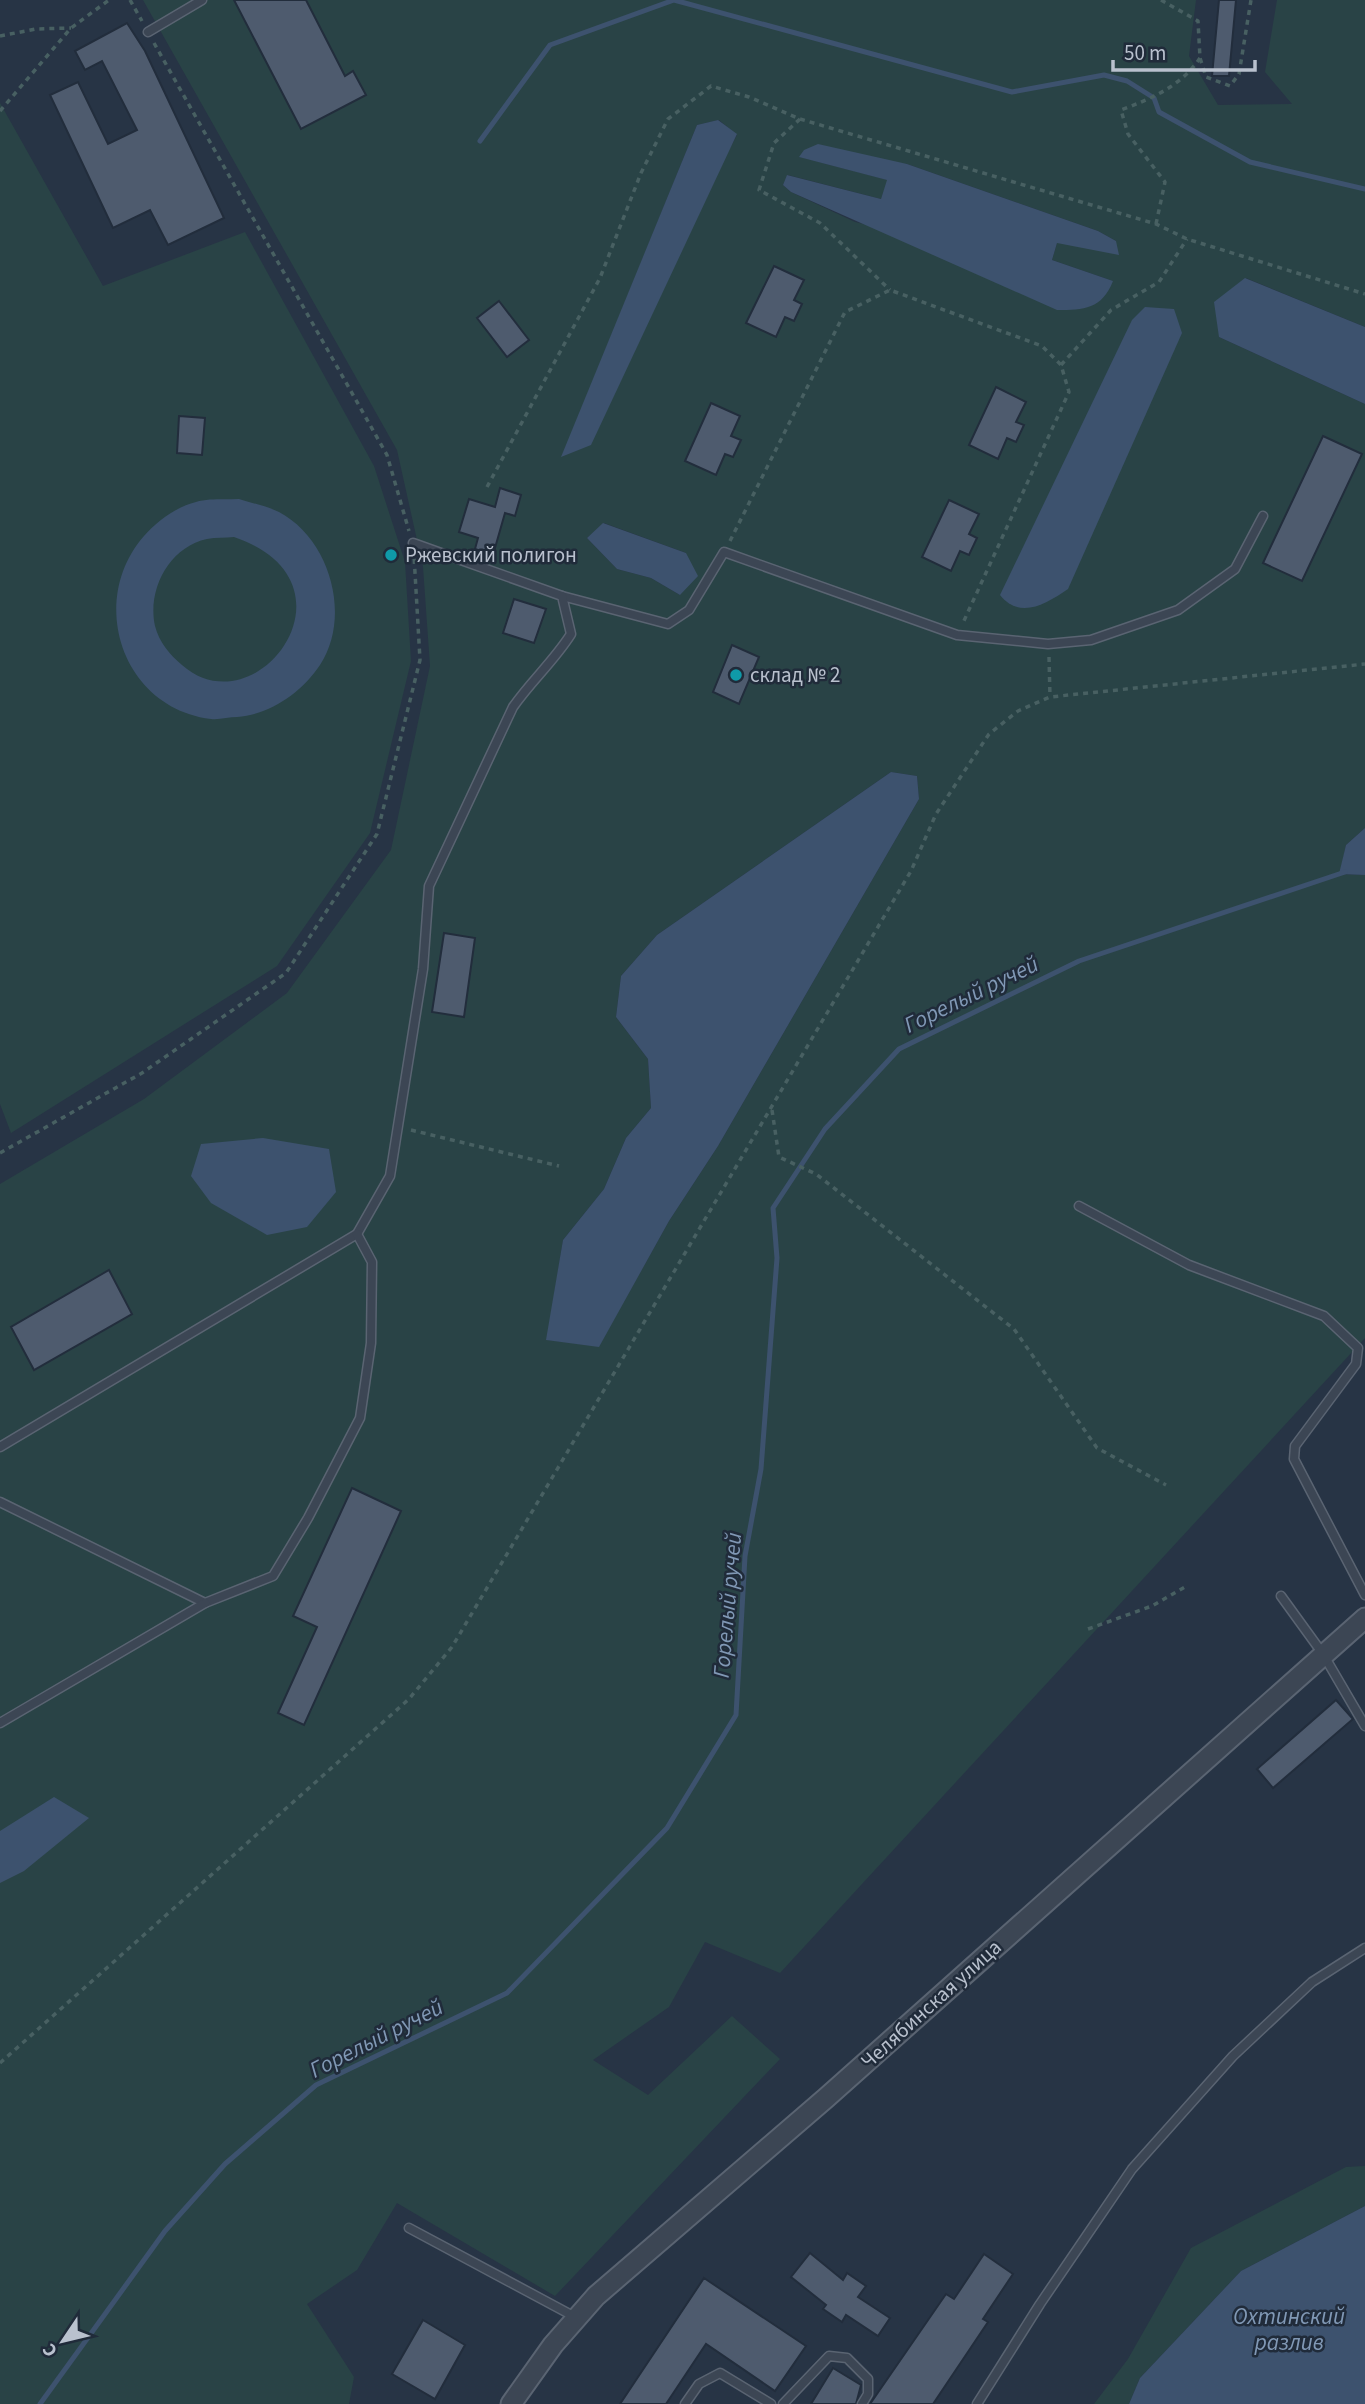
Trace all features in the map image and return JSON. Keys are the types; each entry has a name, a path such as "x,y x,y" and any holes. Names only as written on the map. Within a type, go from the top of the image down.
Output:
{"street":[{"name":"Челябинская улица","path":"512,2404 553,2345 596,2296 826,2098 1365,1618"}],"lane":[{"path":"148,32 202,0"},
{"path":"412,542 562,596 668,624 689,610 724,552 957,635 1048,644 1091,639 1178,611 1235,569 1263,516"},
{"path":"0,1447 357,1234 390,1176 423,969 429,886 513,707 529,683 555,658 571,634 562,596"},
{"path":"1079,1206 1189,1265 1324,1316 1358,1348 1356,1364 1295,1446 1294,1459 1365,1595"},
{"path":"0,1723 205,1603 273,1576 308,1518 360,1418 372,1343 372,1262 357,1234"},
{"path":"0,1502 205,1603"},
{"path":"1281,1596 1323,1654 1365,1726"},
{"path":"977,2404 1132,2169 1233,2056 1312,1982 1365,1948"},
{"path":"409,2228 577,2318"},
{"path":"783,2404 829,2356 847,2358 868,2379 868,2394 862,2404"},
{"path":"685,2404 699,2384 720,2373 771,2404"}],"path":[{"path":"0,111 71,28 109,0"},
{"path":"0,1153 142,1073 286,973 377,834 420,660 417,575 412,542 387,455 130,0"},
{"path":"1161,0 1198,21 1200,58 1206,77 1230,86 1239,74 1251,0"},
{"path":"0,36 36,29 71,28"},
{"path":"1156,224 1165,182 1128,134 1121,110 1154,98 1188,75 1200,58"},
{"path":"487,487 600,278 641,173 668,119 711,86 749,97 800,119 1156,224 1187,239 1365,293"},
{"path":"800,119 774,143 759,190 820,222 890,290 1042,346 1061,365 1069,392 957,635"},
{"path":"1061,365 1111,310 1159,282 1187,239"},
{"path":"724,552 845,312 890,290"},
{"path":"1048,644 1050,697"},
{"path":"0,2063 409,1699 452,1647 911,871 936,814 989,734 1017,711 1050,697 1365,664"},
{"path":"772,1108 779,1157 816,1174 1014,1329 1097,1448 1167,1485"},
{"path":"398,1127 559,1166"},
{"path":"1088,1629 1152,1606 1185,1587"}],"green space":[{"path":"143,0 1196,0 1189,56 1218,105 1292,104 1265,72 1277,0 1365,0 1365,327 1246,278 1219,337 1365,404 1365,828 1346,845 1340,874 1365,875 1365,1338 780,1973 705,1942 669,2007 593,2060 648,2095 732,2016 780,2059 555,2296 397,2203 357,2270 307,2304 354,2377 349,2404 0,2404 0,1184 144,1099 287,993 391,850 430,666 423,567 397,450","holes":["719,120 737,135 562,457 697,125","800,157 907,164 1098,231 1116,241 1057,243 1052,260 1113,281 855,222 791,192 783,185 788,175 881,199 888,180","604,523 686,553 680,595 651,578 617,569 587,538","891,772 917,776 919,799 718,1146 669,1221 599,1346 547,1340 563,1240 604,1189 626,1138 651,1108 648,1059 616,1017 621,976 657,935"]},
{"path":"0,103 103,286 245,232 374,466 405,562 411,661 370,833 277,966 11,1133 0,1104"},
{"path":"1365,2166 1365,2206 1241,2271 1140,2378 1129,2404 1094,2404 1128,2359 1191,2248 1346,2167"}],"water":[{"path":"718,120 737,134 591,445 561,457 697,125"},
{"path":"818,144 907,164 1098,231 1116,241 1119,255 1057,243 1052,260 1113,281 1109,290 1091,306 1057,310 791,192 783,185 787,175 881,199 887,180 799,157 804,150"},
{"path":"1245,278 1365,327 1365,404 1219,337 1214,302"},
{"path":"1145,307 1174,309 1182,333 1068,589 1042,604 1016,607 1000,595 1132,320"},
{"path":"239,499 279,512 297,524 311,540 323,559 331,580 335,602 334,624 330,645 320,665 294,693 262,712 211,719 180,711 155,695 136,673 123,648 117,620 118,590 127,562 144,536 161,520 181,507 196,502","holes":["234,537 273,558 293,585 296,615 286,643 266,665 240,679 211,680 182,665 159,637 153,612 158,585 172,561 194,544 210,538"]},
{"path":"603,523 686,553 698,576 680,595 651,578 617,569 587,538"},
{"path":"891,772 917,776 919,799 718,1146 669,1221 599,1347 546,1340 563,1240 604,1189 626,1138 651,1108 648,1059 616,1017 621,976 657,935"},
{"path":"1365,828 1365,875 1339,874 1346,845"},
{"path":"263,1138 329,1149 336,1192 307,1227 267,1235 211,1203 191,1176 201,1144"},
{"path":"54,1797 89,1818 24,1871 0,1883 0,1831"},
{"name":"Охтинский разлив","path":"1365,2206 1365,2404 1129,2404 1140,2378 1241,2271"}],"building":[{"path":"234,0 306,0 345,76 353,71 366,95 301,129"},
{"path":"1219,0 1236,0 1229,76 1212,76"},
{"path":"127,23 145,51 224,218 168,245 150,210 113,228 50,95 78,82 108,144 137,130 102,61 85,70 75,51"},
{"path":"774,266 804,280 794,300 802,304 794,321 785,317 776,337 746,323"},
{"path":"499,301 529,340 507,357 477,318"},
{"path":"996,387 1026,402 1016,422 1024,425 1016,442 1007,438 998,459 969,445"},
{"path":"711,403 740,416 731,436 741,440 733,457 725,454 716,475 685,461"},
{"path":"179,416 205,418 202,455 177,453"},
{"path":"1323,436 1362,454 1302,581 1263,563"},
{"path":"500,488 521,495 515,516 505,513 493,555 475,549 478,538 459,532 469,499 495,507"},
{"path":"949,500 979,514 969,534 977,538 969,555 960,551 951,571 922,557"},
{"path":"514,599 546,609 534,643 503,633"},
{"name":"склад № 2","path":"732,645 759,657 739,704 713,692"},
{"path":"444,933 475,938 464,1017 432,1012"},
{"path":"109,1270 132,1314 34,1370 11,1327"},
{"path":"352,1488 401,1511 304,1725 278,1713 317,1627 293,1616"},
{"path":"1336,1700 1353,1719 1273,1788 1257,1769"},
{"path":"810,2253 843,2280 847,2273 866,2286 858,2297 890,2318 878,2336 846,2315 842,2322 823,2309 826,2305 791,2277"},
{"path":"984,2254 1013,2274 983,2319 988,2322 933,2404 870,2404 946,2294 954,2299"},
{"path":"704,2278 806,2346 775,2391 706,2344 666,2404 620,2404"},
{"path":"423,2320 465,2345 435,2399 392,2374"},
{"path":"833,2368 861,2385 856,2404 811,2404"}],"waterway":[{"path":"480,141 550,45 674,0 1012,92 1104,75 1127,81 1154,98 1159,112 1250,162 1365,189"},
{"name":"Горелый ручей","path":"40,2404 165,2231 225,2164 316,2085 507,1993 667,1828 736,1715 745,1556 761,1469 777,1258 773,1208 825,1129 899,1049 1079,961 1345,872"}],"place":[{"name":"Ржевский полигон","path":"391,555"},
{"name":"склад № 2","path":"736,675"}]}
